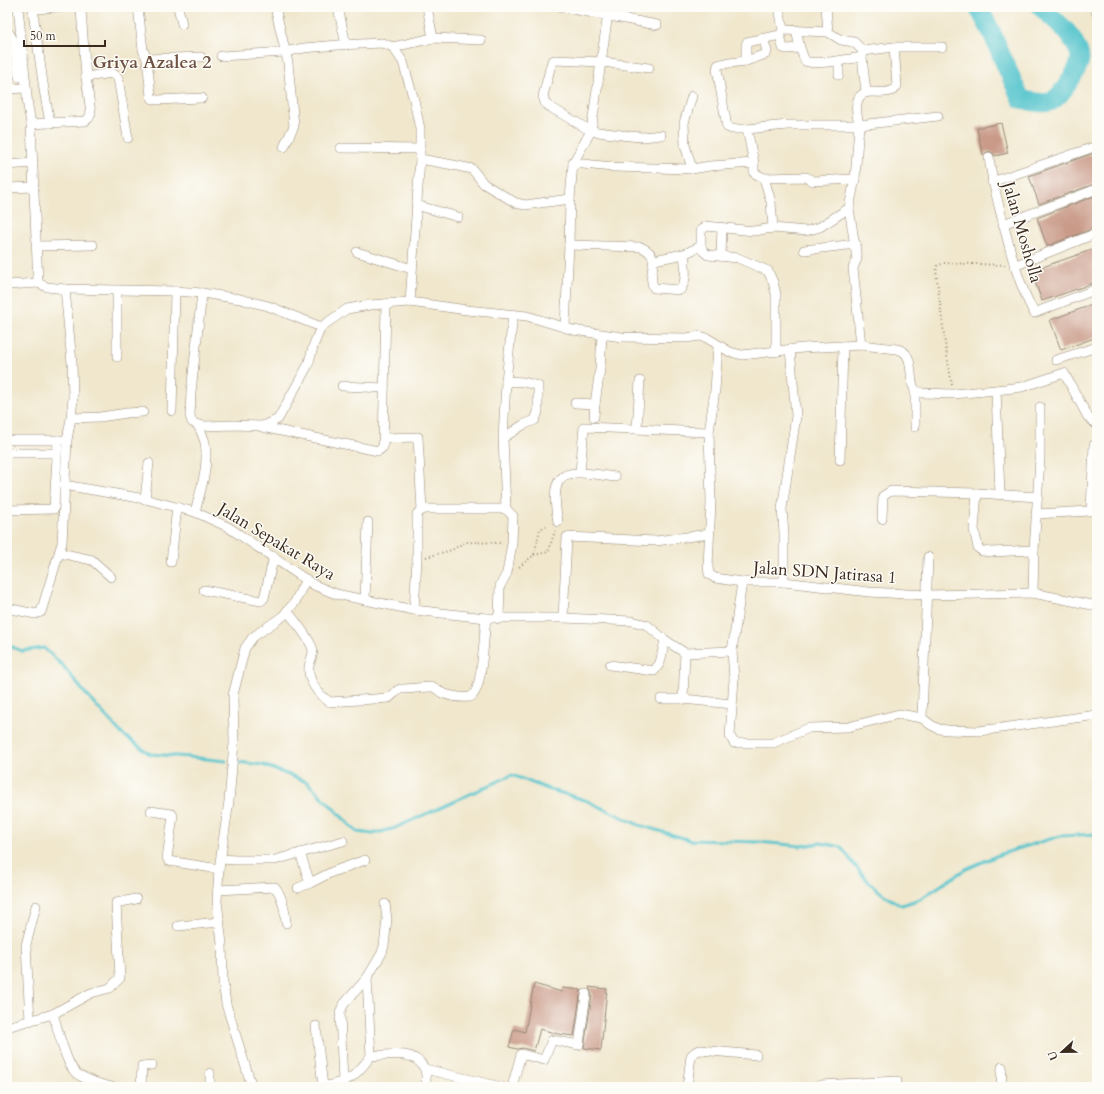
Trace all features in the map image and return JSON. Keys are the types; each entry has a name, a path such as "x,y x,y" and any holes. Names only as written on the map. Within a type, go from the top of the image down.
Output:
{"street":[{"path":"18,7 23,88"},
{"path":"50,123 33,12 37,9 56,7"},
{"path":"31,124 85,121 89,118 91,112 86,77 81,10 78,7"},
{"path":"138,7 143,50 147,60 151,96 153,99 202,98"},
{"path":"178,7 182,24"},
{"path":"276,7 288,63 294,126 284,147"},
{"path":"338,7 346,45"},
{"path":"427,7 433,38"},
{"path":"562,7 657,25"},
{"path":"565,327 570,199 573,163 591,131 609,7"},
{"path":"778,7 784,48 800,48"},
{"path":"826,7 828,32"},
{"path":"1095,7 1097,15"},
{"path":"796,30 805,61 811,63 838,61 894,47 942,47"},
{"path":"746,61 747,42 782,32 796,30 828,32 842,40 854,42 862,54 866,92"},
{"path":"7,33 12,36 31,124 38,283"},
{"path":"221,56 286,52 304,48 382,43 393,47 433,38 481,40"},
{"path":"763,38 767,51 766,54 746,61 721,64 718,66 717,69 727,127 732,129 788,125 859,125 938,116"},
{"path":"393,47 403,62 414,100 420,130 420,160 410,302"},
{"path":"861,345 853,268 857,259 856,244 849,208 855,179 859,125 856,103 860,96 866,92 888,92 897,86 894,47"},
{"path":"147,60 201,57"},
{"path":"649,68 602,62 560,59 552,62 543,96 545,103 550,107 591,131 643,137 661,135"},
{"path":"838,61 840,76"},
{"path":"86,77 112,73 118,78 128,138"},
{"path":"7,89 23,88"},
{"path":"692,96 684,122 684,145 692,169"},
{"path":"747,128 754,163 754,173 764,178 806,178 813,182 855,179"},
{"path":"992,182 1097,146"},
{"path":"341,148 420,149"},
{"name":"Jalan Mosholla","path":"989,158 992,182 1014,266 1023,292 1034,313 1097,289"},
{"path":"420,160 472,169 484,184 516,203 525,205 570,199"},
{"path":"7,165 33,163"},
{"path":"573,163 613,167 692,169 710,166 754,163"},
{"path":"764,178 771,202 773,228"},
{"path":"7,188 34,187"},
{"path":"1003,224 1097,188"},
{"path":"416,205 458,217"},
{"path":"776,352 776,294 768,271 738,258 708,255 700,246 701,231 706,226 754,231 773,228 806,231 820,227 849,208"},
{"path":"721,256 722,228"},
{"path":"1014,266 1097,233"},
{"path":"804,250 856,244"},
{"path":"37,246 93,245"},
{"path":"569,245 641,247 648,250 654,260 652,283 654,288 680,290 684,286 684,254"},
{"path":"654,260 684,254 700,246"},
{"path":"357,252 412,269"},
{"path":"7,285 38,283 47,287 65,289 175,291 202,293 254,302 322,327"},
{"path":"7,510 54,509 57,453 71,418 73,398 72,363 65,289"},
{"path":"117,291 117,357"},
{"path":"172,411 175,291"},
{"path":"202,293 191,392 190,416 192,422 198,425 260,426 378,450 383,447 384,438 386,304"},
{"path":"260,426 268,424 278,418 308,365 314,344 322,327 347,309 370,305 410,302 466,310 528,316 574,330 602,335 637,338 686,338 700,336 730,352 742,355 776,352 790,349 861,345 897,348 906,352 909,360 912,382 915,390 915,427"},
{"path":"513,314 506,381 504,438 506,509 513,516 512,543 507,573 500,586 499,619 563,618 632,621 647,625 665,640 685,653 732,651"},
{"path":"594,417 602,335"},
{"path":"718,346 715,390 709,432 711,502 708,567 709,574 715,578 742,582"},
{"path":"840,460 843,346"},
{"path":"1056,360 1097,348"},
{"path":"784,582 784,533 782,509 796,416 790,349"},
{"path":"915,390 922,393 953,394 996,390 1022,387 1064,374 1088,417 1097,426"},
{"path":"504,438 523,425 535,420 538,412 538,386 524,382 506,381"},
{"path":"637,429 640,381"},
{"path":"342,386 384,388"},
{"path":"996,390 1000,496"},
{"path":"575,403 595,404"},
{"path":"1033,593 1034,550 1040,459 1040,407"},
{"path":"71,418 100,417 143,412"},
{"path":"195,512 206,459 205,442 198,425"},
{"path":"580,472 584,427 709,432"},
{"path":"384,438 418,437 422,510 418,514 414,610"},
{"path":"7,440 62,440"},
{"path":"7,608 35,614 41,612 60,554 62,543 64,485 62,440"},
{"path":"1036,514 1092,510 1094,446"},
{"path":"7,453 57,453"},
{"path":"145,499 149,463"},
{"path":"558,522 555,507 556,486 559,479 565,475 580,472 614,477"},
{"name":"Jalan Sepakat Raya","path":"64,485 145,499 195,512 228,527 274,556 314,585 336,594 414,610 499,619"},
{"path":"882,519 882,499 887,492 891,491 978,493 1000,496 1037,497"},
{"path":"978,493 974,529 978,548 982,551 990,552 1034,550"},
{"path":"171,562 177,507"},
{"path":"422,510 506,509"},
{"path":"365,600 368,522"},
{"path":"563,618 567,537 656,541 709,534"},
{"path":"60,554 92,560 111,577"},
{"path":"204,590 261,601 264,598 274,556"},
{"path":"928,557 922,718 939,729 979,731 1097,715"},
{"path":"252,1087 226,1004 223,982 222,944 217,901 219,869 234,744 232,696 245,648 253,637 275,623 295,602 306,579"},
{"name":"Jalan SDN Jatirasa 1","path":"922,718 899,714 848,728 808,728 773,743 734,743 730,736 734,679 732,651 742,582 784,582 869,592 927,595 1033,593 1097,606"},
{"path":"287,611 294,619 313,650 308,668 311,680 324,699 330,702 389,698 401,689 433,687 442,693 471,697 474,695 478,685 486,618"},
{"path":"610,665 654,671 660,663 665,640"},
{"path":"683,699 685,653"},
{"path":"660,700 683,699 732,704"},
{"path":"151,811 172,814 173,816 167,858 169,861 219,869"},
{"path":"221,859 275,860 343,841"},
{"path":"300,853 310,883"},
{"path":"298,888 332,872 365,860"},
{"path":"218,890 275,887 282,901 286,923"},
{"path":"7,1027 53,1014 90,993 110,988 120,978 116,903 136,899"},
{"path":"343,1083 340,1012 344,1004 367,978 382,953 387,919 385,904"},
{"path":"30,1021 26,945 36,906"},
{"path":"178,926 220,922"},
{"path":"316,1026 323,1087 343,1083 358,1073 371,1056 367,978"},
{"path":"512,1087 521,1054 544,1060 552,1040 579,1045 586,994"},
{"path":"53,1014 69,1064 76,1074 105,1086 113,1087"},
{"path":"687,1087 691,1056 695,1052 700,1050 756,1055"},
{"path":"371,1056 406,1054 418,1060 425,1069 465,1082 501,1087"},
{"path":"141,1087 142,1066 152,1065"},
{"path":"1001,1087 1002,1067"},
{"path":"425,1069 426,1087"},
{"path":"210,1073 210,1087"},
{"path":"818,1087 820,1085 847,1085 897,1081"}],"path":[{"path":"953,394 936,272 937,266 944,263 1014,266"},
{"path":"534,555 540,529 544,526 558,522"},
{"path":"507,573 534,555 548,552 558,522"},
{"path":"417,560 452,550 465,542 512,543"}],"building":[{"path":"1001,123 1008,153 995,156 989,151 983,155 977,128"},
{"path":"1097,152 1097,183 1039,204 1029,176"},
{"path":"1097,195 1097,227 1047,246 1037,218"},
{"path":"1097,248 1097,282 1042,301 1031,271"},
{"path":"1097,303 1097,337 1061,350 1050,320"},
{"path":"534,984 562,992 563,988 581,990 574,1036 558,1034 540,1029 534,1051 523,1048 517,1049 509,1047 514,1029 525,1032"},
{"path":"589,987 607,989 601,1050 584,1048 592,995"}],"waterway":[{"path":"978,7 991,31 1021,99 1045,103 1052,101 1065,88 1074,75 1080,58 1073,40 1041,7"},
{"path":"7,645 22,651 44,648 63,666 122,734 150,754 226,761"},
{"path":"237,762 263,765 307,782 357,832 373,834 395,828 512,775 548,789 585,800 639,825 690,840 759,842 801,846 821,843 841,847 861,873 875,888 883,895 902,905 920,899 966,869 1001,854 1060,836 1097,834"}],"district":[{"name":"Griya Azalea 2","path":"152,62"}]}
